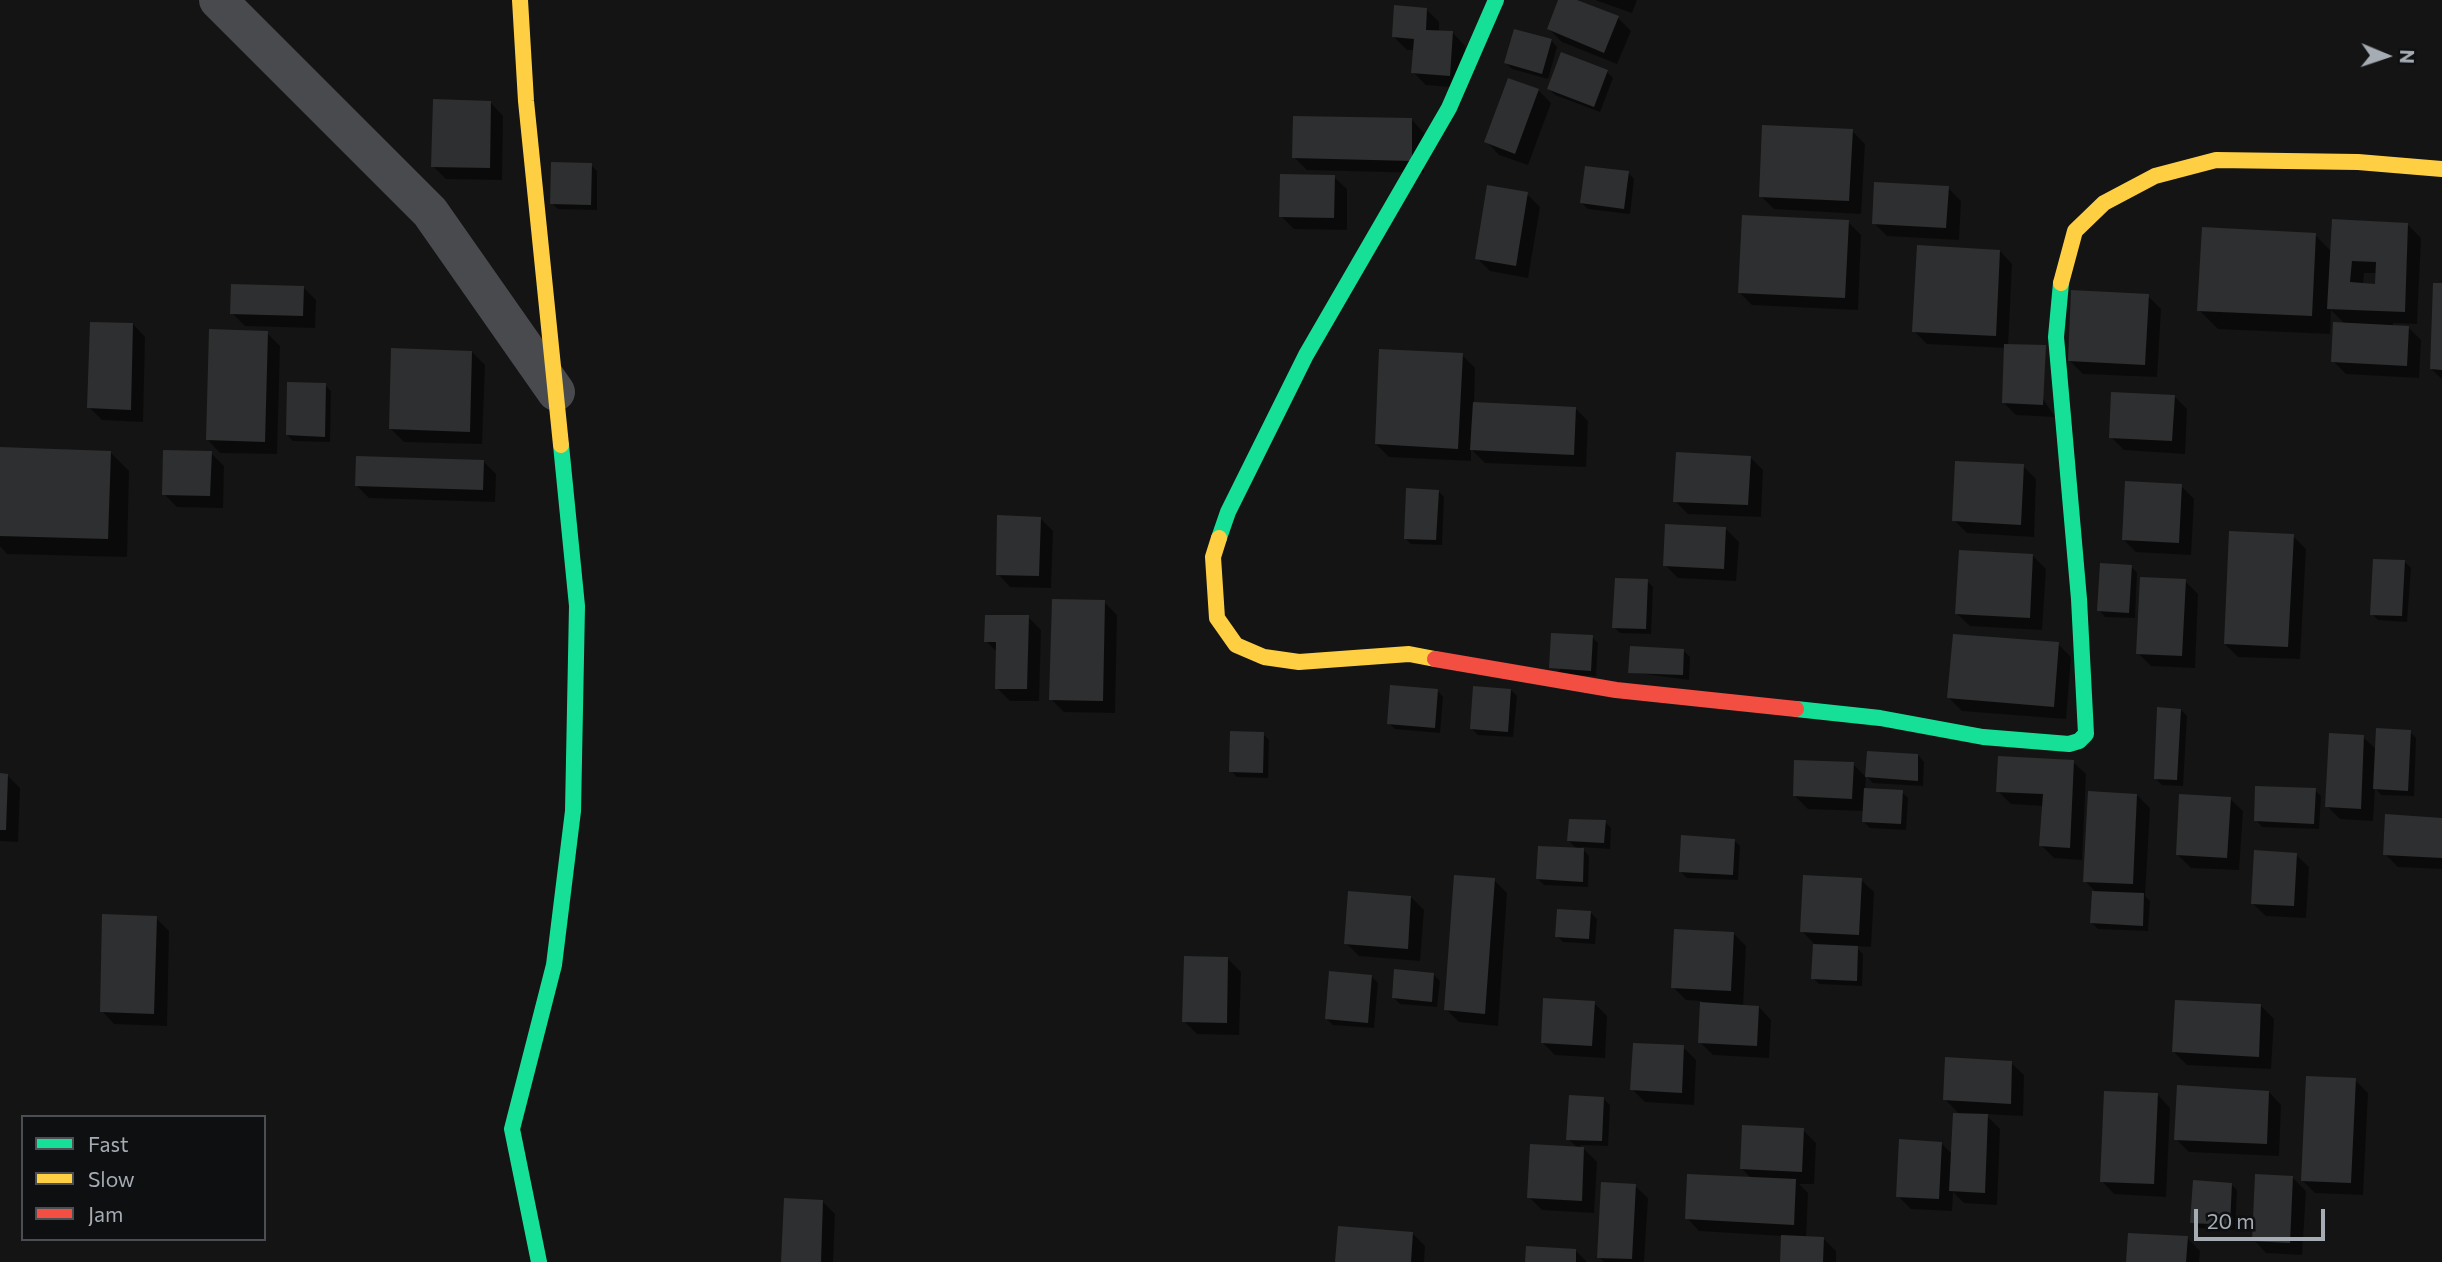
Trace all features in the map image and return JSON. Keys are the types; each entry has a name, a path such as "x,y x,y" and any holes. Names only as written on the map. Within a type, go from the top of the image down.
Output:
{"street":[{"path":"218,0 430,212 556,392"},
{"path":"520,0 526,101 577,606 573,811 554,965 512,1129 538,1262"},
{"path":"1496,0 1449,108 1306,355 1228,512 1213,557 1217,618 1236,645 1264,657 1299,662 1409,653 1616,690 1880,718 1983,737 2069,744 2080,741 2085,734 2079,599 2056,337 2058,295 2075,231 2104,203 2155,176 2217,160 2358,162 2442,169"}],"building":[{"path":"1558,0 1577,0 1619,16 1604,53 1547,29"},
{"path":"1394,5 1427,8 1426,30 1453,31 1450,76 1411,73 1414,39 1392,37"},
{"path":"1514,29 1552,39 1542,74 1504,63"},
{"path":"1561,52 1608,70 1594,107 1547,89"},
{"path":"1508,78 1539,89 1515,154 1484,142"},
{"path":"433,99 491,101 490,168 431,167"},
{"path":"1293,116 1412,118 1412,161 1292,158"},
{"path":"1762,125 1853,129 1849,201 1759,197"},
{"path":"551,162 592,163 591,205 550,204"},
{"path":"1585,166 1629,171 1624,209 1580,203"},
{"path":"1280,174 1335,175 1334,218 1279,217"},
{"path":"1874,182 1949,186 1946,228 1872,224"},
{"path":"1487,185 1528,192 1516,266 1475,259"},
{"path":"1742,215 1849,220 1845,298 1738,293"},
{"path":"2332,219 2408,223 2405,312 2327,309","holes":["2352,261 2376,262 2375,284 2350,282"]},
{"path":"2202,227 2316,233 2312,316 2197,311"},
{"path":"1917,245 2000,250 1996,336 1912,332"},
{"path":"2433,283 2442,283 2442,370 2430,369"},
{"path":"231,284 304,286 303,316 230,314"},
{"path":"2071,290 2149,294 2145,365 2068,361"},
{"path":"90,322 133,323 131,410 87,408"},
{"path":"2333,322 2409,326 2407,366 2331,362"},
{"path":"209,329 268,331 265,442 206,440"},
{"path":"2004,344 2046,345 2043,405 2002,403"},
{"path":"391,348 472,351 470,432 389,429"},
{"path":"1379,349 1463,353 1458,449 1375,444"},
{"path":"287,382 326,383 325,437 286,435"},
{"path":"2111,392 2175,395 2172,441 2109,438"},
{"path":"1473,402 1576,407 1574,455 1470,450"},
{"path":"0,447 111,451 108,539 0,536"},
{"path":"163,450 212,451 210,496 162,495"},
{"path":"1676,452 1751,456 1748,505 1673,502"},
{"path":"356,456 484,460 483,490 355,486"},
{"path":"1955,461 2024,464 2021,525 1952,521"},
{"path":"2125,481 2182,484 2179,543 2122,540"},
{"path":"1406,488 1439,490 1436,540 1404,539"},
{"path":"997,515 1041,517 1039,576 996,575"},
{"path":"1665,524 1726,527 1724,569 1663,566"},
{"path":"2229,531 2294,534 2288,647 2224,644"},
{"path":"1959,550 2033,554 2030,618 1955,614"},
{"path":"2373,559 2405,560 2402,616 2370,615"},
{"path":"2100,563 2132,565 2129,613 2097,611"},
{"path":"2140,577 2186,579 2182,656 2136,654"},
{"path":"1615,578 1648,579 1646,629 1612,628"},
{"path":"1052,599 1105,600 1103,701 1049,700"},
{"path":"985,615 1029,615 1027,689 995,689 996,642 984,642"},
{"path":"1551,633 1593,635 1591,671 1549,668"},
{"path":"1953,634 2059,642 2054,707 1947,698"},
{"path":"1630,646 1684,649 1683,675 1628,673"},
{"path":"1390,685 1438,689 1435,728 1387,724"},
{"path":"1473,686 1511,689 1508,732 1470,729"},
{"path":"2157,707 2181,709 2177,780 2154,779"},
{"path":"2376,728 2411,730 2408,791 2373,789"},
{"path":"1230,731 1264,732 1263,773 1229,772"},
{"path":"2329,733 2364,735 2361,809 2325,807"},
{"path":"1867,751 1918,754 1918,781 1865,777"},
{"path":"1998,756 2074,760 2070,848 2039,846 2043,794 1996,792"},
{"path":"1794,760 1854,762 1852,799 1793,796"},
{"path":"0,773 8,774 6,830 0,830"},
{"path":"2255,786 2316,788 2314,824 2254,821"},
{"path":"1864,788 1903,790 1901,824 1862,822"},
{"path":"2088,791 2137,794 2133,884 2083,882"},
{"path":"2179,794 2231,797 2227,858 2176,855"},
{"path":"2385,814 2442,818 2442,858 2383,855"},
{"path":"1569,819 1606,820 1604,843 1567,841"},
{"path":"1681,835 1735,839 1733,875 1679,872"},
{"path":"1538,846 1584,848 1583,882 1536,879"},
{"path":"2254,850 2297,853 2294,906 2251,904"},
{"path":"1454,875 1495,878 1485,1014 1444,1010"},
{"path":"1803,875 1862,878 1859,935 1800,932"},
{"path":"1348,891 1411,896 1408,949 1344,944"},
{"path":"2092,891 2144,893 2143,926 2090,923"},
{"path":"1557,909 1591,911 1589,939 1555,937"},
{"path":"102,914 157,916 154,1014 100,1012"},
{"path":"1674,929 1734,932 1731,991 1671,988"},
{"path":"1813,944 1858,946 1857,981 1811,979"},
{"path":"1184,956 1228,957 1227,1023 1182,1022"},
{"path":"1394,969 1434,973 1432,1002 1392,998"},
{"path":"1329,971 1372,975 1368,1023 1325,1019"},
{"path":"1543,998 1595,1001 1592,1046 1541,1043"},
{"path":"2175,1000 2261,1004 2259,1057 2172,1052"},
{"path":"1700,1002 1759,1006 1757,1046 1698,1043"},
{"path":"1633,1043 1684,1045 1682,1093 1630,1090"},
{"path":"1945,1057 2012,1061 2011,1104 1943,1100"},
{"path":"2306,1076 2356,1078 2351,1183 2301,1181"},
{"path":"2177,1085 2269,1091 2267,1144 2174,1140"},
{"path":"2104,1091 2158,1093 2154,1184 2100,1182"},
{"path":"1569,1095 1604,1097 1602,1141 1566,1140"},
{"path":"1953,1113 1988,1114 1985,1193 1949,1191"},
{"path":"1742,1125 1804,1128 1802,1172 1740,1169"},
{"path":"1899,1139 1942,1142 1939,1199 1896,1197"},
{"path":"1530,1144 1584,1147 1582,1201 1527,1198"},
{"path":"1687,1174 1796,1179 1794,1225 1685,1219"},
{"path":"2255,1174 2293,1176 2290,1243 2252,1241"},
{"path":"2193,1180 2232,1183 2230,1225 2190,1223"},
{"path":"1601,1182 1636,1184 1632,1259 1597,1258"},
{"path":"784,1198 823,1200 821,1262 781,1262"},
{"path":"1338,1226 1413,1232 1411,1262 1335,1262"},
{"path":"2128,1233 2188,1236 2186,1262 2126,1262"},
{"path":"1781,1235 1824,1237 1823,1262 1780,1262"},
{"path":"1526,1246 1576,1249 1576,1262 1525,1262"}],"traffic: fast":[{"path":"1219,538 1228,512 1306,355 1449,108 1496,0"},
{"path":"1796,709 1880,718 1983,737 2069,744 2079,741 2086,734 2079,599 2056,337 2061,283"},
{"path":"539,1262 512,1129 554,965 573,811 577,606 561,445"}],"traffic: slow":[{"path":"520,0 526,101 561,445"},
{"path":"2061,283 2075,231 2104,203 2155,176 2216,160 2358,162 2442,169"},
{"path":"1219,538 1213,557 1217,618 1236,645 1264,657 1299,662 1409,654 1435,659"}],"traffic: jam":[{"path":"1435,659 1616,690 1796,709"}]}
